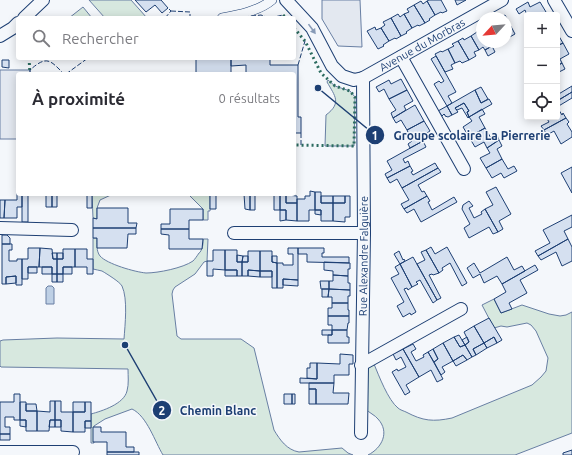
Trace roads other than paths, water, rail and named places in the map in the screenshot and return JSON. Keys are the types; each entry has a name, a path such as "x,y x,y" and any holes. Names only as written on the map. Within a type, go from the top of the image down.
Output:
{"street":[{"path":"26,16 43,0"},
{"path":"230,16 266,5 272,0"},
{"path":"286,0 312,28 332,66 342,76 354,80 364,78"},
{"path":"554,0 572,31"},
{"name":"Avenue du Morbras","path":"364,78 499,1"},
{"path":"0,36 16,25"},
{"path":"401,57 464,169"},
{"name":"Rue Alexandre Falguière","path":"360,433 364,233 364,78"},
{"path":"0,228 72,230"},
{"path":"234,233 364,233"},
{"path":"361,365 461,309"},
{"path":"0,452 74,452"}],"water":[{"path":"48,286 52,286 54,288 54,304 46,304 46,288"}],"place":[{"name":"Groupe scolaire La Pierrerie","path":"318,88"},
{"name":"Chemin Blanc","path":"125,345"}]}
